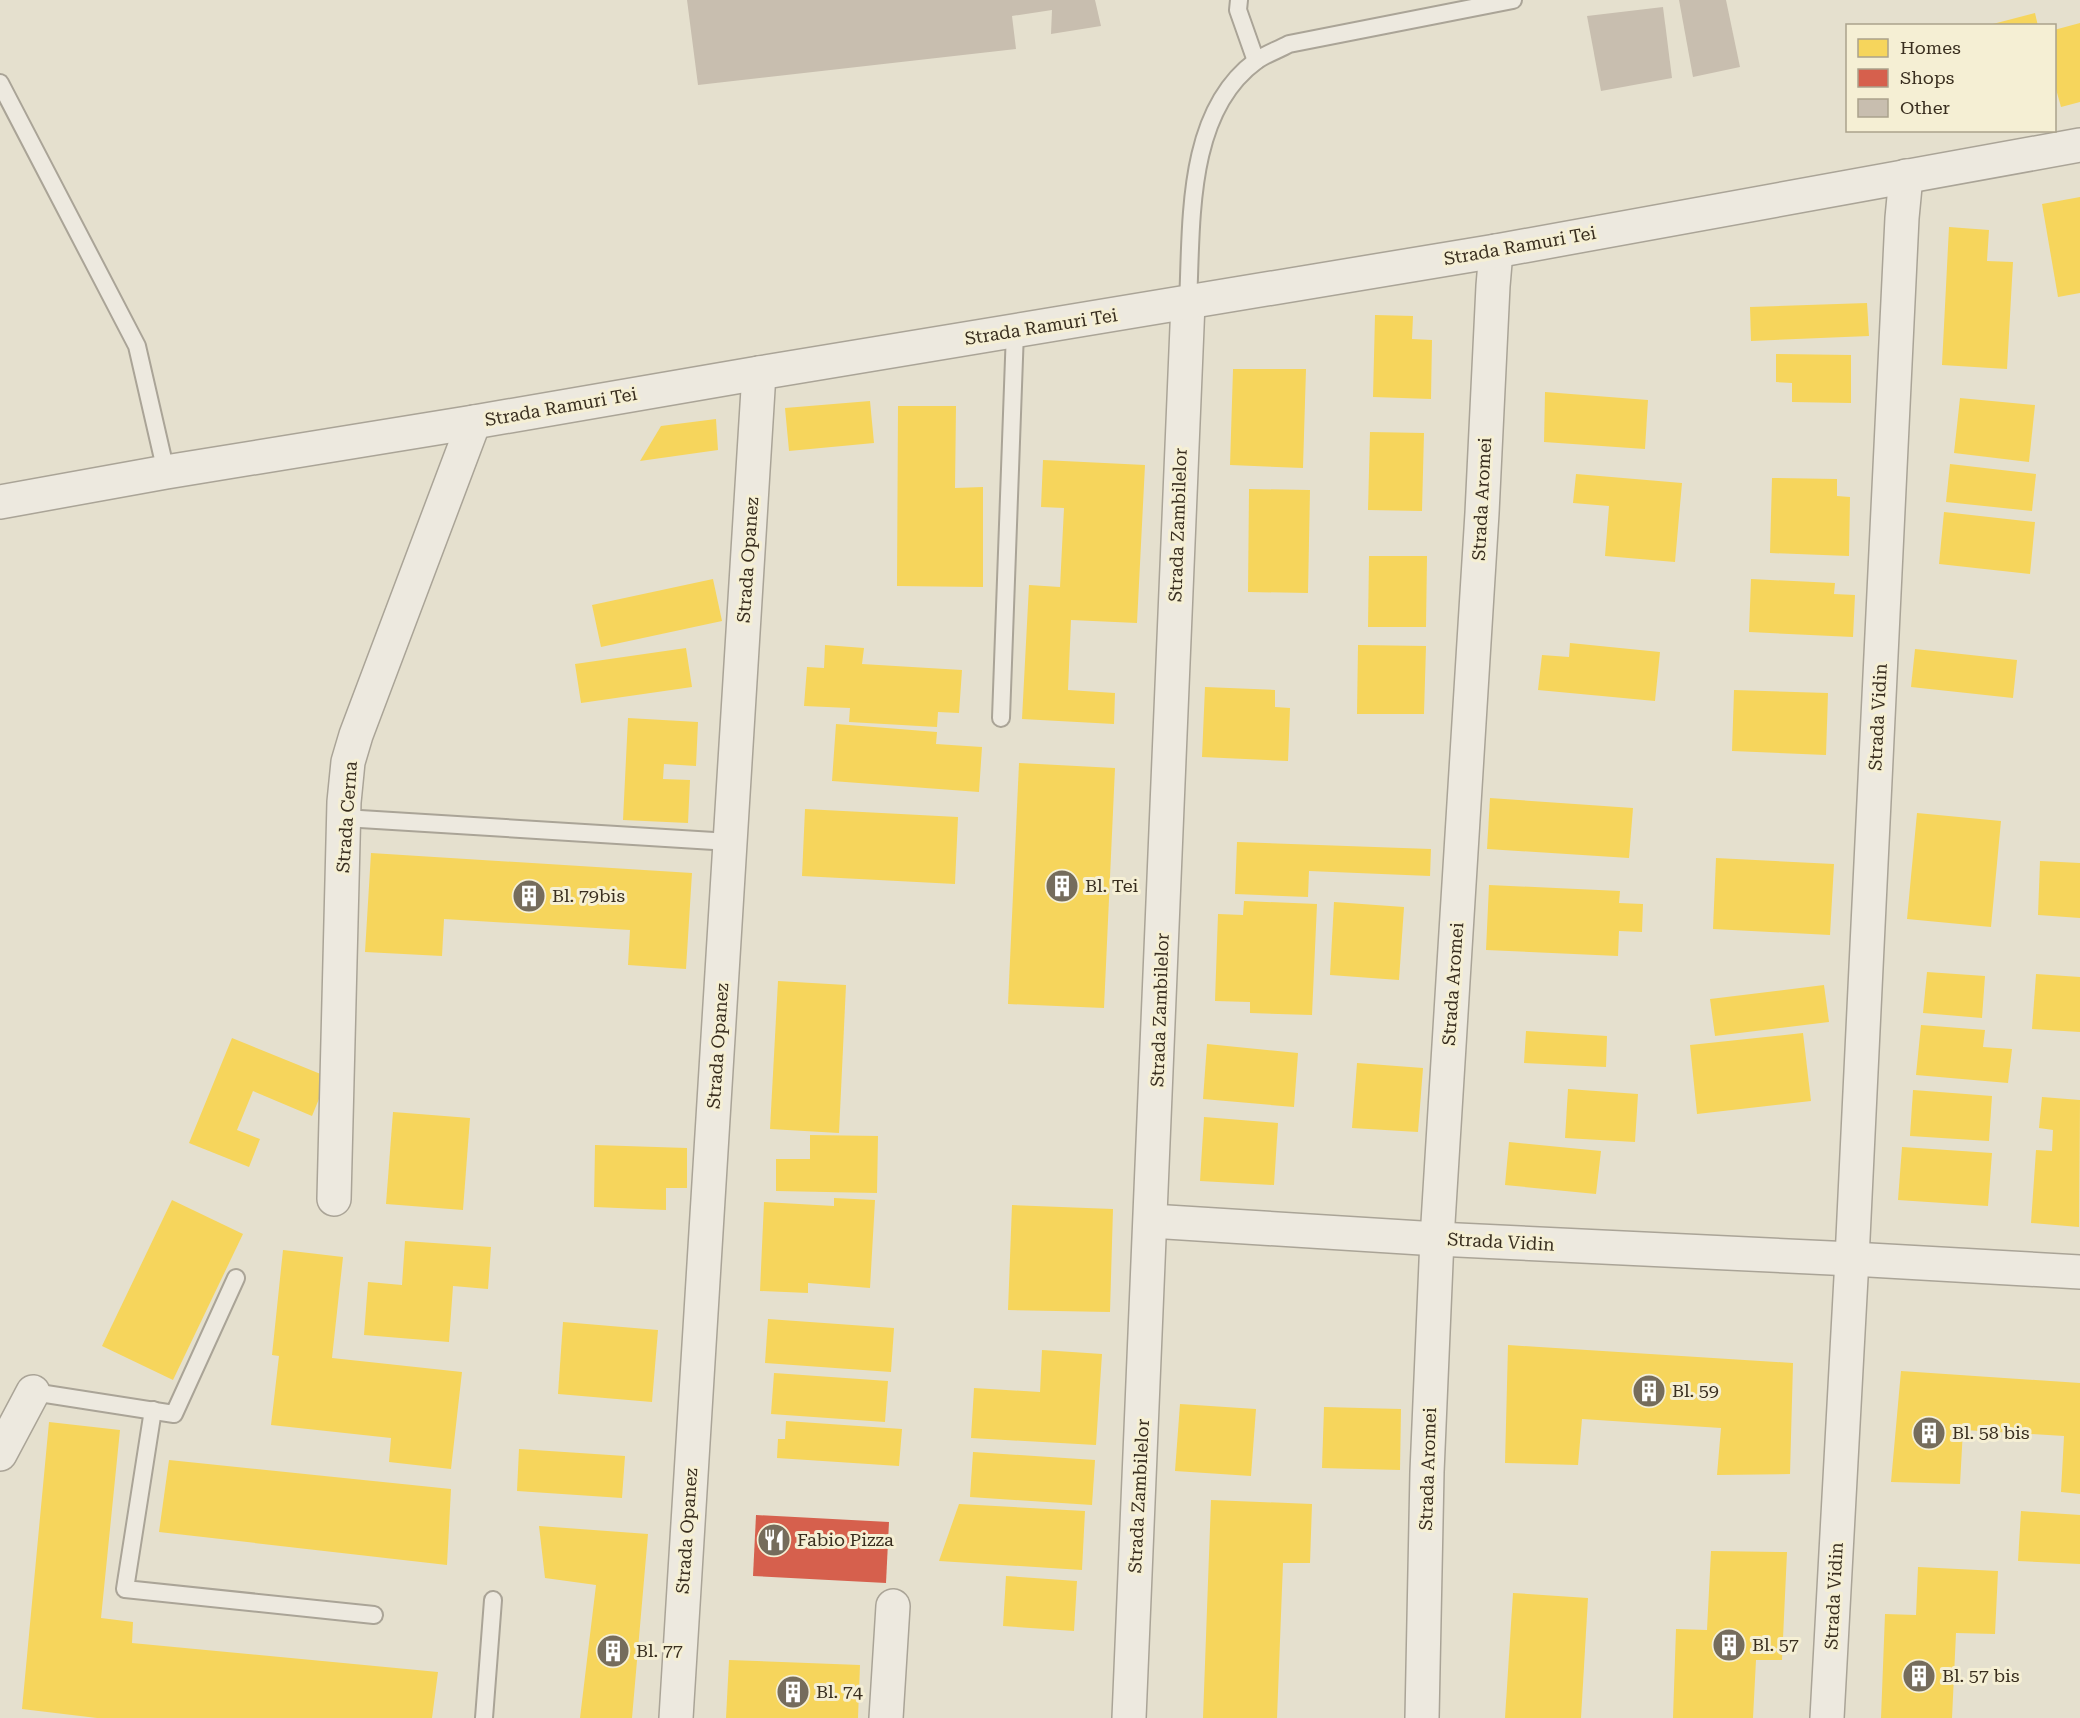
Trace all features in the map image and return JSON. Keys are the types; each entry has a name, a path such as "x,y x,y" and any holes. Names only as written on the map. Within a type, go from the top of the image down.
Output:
{"street":[{"name":"Strada Ramuri Tei","path":"0,502 166,472 1496,251 2080,145"},
{"name":"Strada Vidin","path":"1827,1718 1852,1259 1902,218 1906,176"},
{"name":"Strada Aromei","path":"1422,1718 1427,1472 1437,1239 1482,513 1492,286 1496,251"},
{"name":"Strada Zambilelor","path":"1129,1718 1188,303"},
{"name":"Strada Opanez","path":"676,1718 759,373"},
{"name":"Strada Cerna","path":"334,1199 344,818 348,762 356,735 474,422"},
{"name":"Strada Vidin","path":"1151,1221 1437,1239 2080,1272"},
{"path":"0,1454 33,1392"},
{"path":"886,1718 893,1606"}],"lane":[{"path":"1239,0 1238,10 1256,61"},
{"path":"1188,303 1195,194 1202,145 1216,109 1236,80 1256,61 1289,44 1513,0"},
{"path":"0,83 137,346 166,472"},
{"path":"1001,718 1016,331"},
{"path":"344,818 730,842"},
{"path":"33,1392 174,1414 236,1278"},
{"path":"153,1410 125,1589 374,1615"},
{"path":"484,1718 493,1600"}],"building: Homes":[{"path":"2035,13 2038,24 1993,24"},
{"path":"2080,23 2080,102 2061,107 2056,89 2056,29"},
{"path":"2080,197 2080,293 2058,297 2042,204"},
{"path":"1949,227 1989,230 1987,261 2013,262 2007,369 1942,365"},
{"path":"1867,303 1869,336 1751,341 1750,307"},
{"path":"1375,315 1413,316 1412,339 1432,340 1431,399 1373,397"},
{"path":"1776,354 1851,355 1851,403 1792,402 1792,383 1776,382"},
{"path":"1233,369 1306,369 1303,468 1230,465"},
{"path":"1545,392 1648,400 1645,449 1544,442"},
{"path":"1960,398 2035,405 2029,462 1954,453"},
{"path":"870,401 874,443 789,451 785,408"},
{"path":"898,406 956,406 955,488 983,487 983,587 897,586"},
{"path":"716,419 718,450 640,461 661,426"},
{"path":"1370,432 1424,433 1422,511 1368,510"},
{"path":"1043,460 1145,465 1137,623 1071,620 1068,690 1115,693 1114,724 1022,719 1029,585 1060,587 1064,508 1041,507"},
{"path":"1950,464 2036,474 2032,511 1946,502"},
{"path":"1576,474 1682,483 1675,562 1605,556 1609,506 1573,503"},
{"path":"1772,478 1837,479 1837,496 1850,497 1849,556 1770,553"},
{"path":"1249,489 1310,490 1308,593 1248,592"},
{"path":"1944,512 2035,522 2030,574 1939,564"},
{"path":"1369,556 1427,556 1426,627 1368,627"},
{"path":"713,579 722,621 601,647 592,605"},
{"path":"1751,579 1835,583 1834,594 1855,595 1853,637 1749,632"},
{"path":"1570,643 1660,652 1655,701 1538,690 1542,655 1569,657"},
{"path":"825,645 864,648 862,664 962,670 959,713 938,712 937,727 849,722 850,708 804,706 807,667 824,668"},
{"path":"1358,645 1426,646 1424,714 1357,714"},
{"path":"686,648 692,687 581,703 575,664"},
{"path":"1915,649 2017,660 2013,698 1911,687"},
{"path":"1205,687 1275,690 1275,707 1290,708 1288,761 1202,757"},
{"path":"1734,690 1828,693 1826,755 1732,751"},
{"path":"628,718 698,722 696,766 664,764 663,779 690,780 688,823 623,820"},
{"path":"836,724 937,732 936,744 982,747 979,792 832,781"},
{"name":"Bl. Tei","path":"1019,763 1115,768 1104,1008 1008,1004"},
{"path":"1490,798 1633,808 1629,858 1487,849"},
{"path":"805,809 958,817 955,884 802,876"},
{"path":"1917,813 2001,821 1991,927 1907,919"},
{"path":"1237,842 1431,849 1430,876 1309,871 1308,897 1235,894"},
{"name":"Bl. 79bis","path":"371,853 692,873 686,969 628,965 630,930 444,919 442,956 365,952"},
{"path":"1716,858 1834,864 1830,935 1713,929"},
{"path":"2040,861 2080,863 2080,918 2038,915"},
{"path":"1489,885 1620,891 1619,903 1643,904 1642,932 1619,931 1618,956 1486,950"},
{"path":"1244,901 1317,904 1312,1015 1250,1013 1250,1002 1215,1001 1218,914 1243,915"},
{"path":"1334,902 1404,907 1399,980 1330,975"},
{"path":"1927,972 1985,976 1982,1018 1923,1013"},
{"path":"2036,974 2080,977 2080,1032 2032,1029"},
{"path":"778,981 846,985 839,1133 770,1129"},
{"path":"1824,985 1829,1022 1715,1036 1710,999"},
{"path":"1921,1025 1985,1030 1983,1047 2012,1049 2008,1083 1916,1075"},
{"path":"1526,1031 1607,1036 1606,1067 1524,1063"},
{"path":"1803,1033 1811,1101 1697,1114 1690,1045"},
{"path":"232,1038 328,1077 312,1116 253,1091 237,1130 260,1139 249,1167 189,1143"},
{"path":"1207,1044 1298,1053 1294,1107 1203,1099"},
{"path":"1357,1063 1423,1068 1418,1132 1352,1128"},
{"path":"1568,1089 1638,1094 1635,1142 1565,1138"},
{"path":"1913,1090 1992,1096 1989,1141 1910,1136"},
{"path":"2042,1097 2080,1100 2079,1227 2031,1223 2036,1150 2052,1151 2053,1130 2039,1128"},
{"path":"393,1112 470,1118 463,1210 386,1204"},
{"path":"1204,1117 1278,1123 1274,1185 1200,1181"},
{"path":"810,1135 878,1136 877,1193 776,1191 776,1159 810,1159"},
{"path":"1509,1142 1601,1151 1596,1194 1505,1185"},
{"path":"595,1145 687,1148 687,1188 666,1188 666,1210 594,1207"},
{"path":"1902,1147 1992,1153 1988,1206 1898,1200"},
{"path":"834,1198 875,1200 870,1288 808,1283 808,1293 760,1291 764,1202 834,1206"},
{"path":"172,1200 243,1234 173,1380 102,1346"},
{"path":"1012,1205 1113,1209 1110,1312 1008,1310"},
{"path":"405,1241 491,1247 488,1289 453,1286 449,1342 364,1335 368,1282 402,1285"},
{"path":"283,1250 343,1257 332,1358 462,1372 451,1469 389,1462 391,1438 271,1425 279,1356 272,1355"},
{"path":"768,1319 894,1328 891,1372 765,1363"},
{"path":"563,1322 658,1330 652,1402 558,1394"},
{"name":"Bl. 59","path":"1508,1345 1793,1363 1790,1474 1717,1475 1721,1428 1582,1419 1578,1465 1505,1463"},
{"path":"1042,1350 1102,1354 1096,1445 971,1438 974,1388 1040,1392"},
{"name":"Bl. 58 bis","path":"1901,1371 2080,1383 2080,1494 2061,1492 2064,1436 1963,1430 1960,1484 1891,1482"},
{"path":"774,1373 888,1381 885,1422 771,1414"},
{"path":"1180,1404 1256,1409 1251,1476 1175,1471"},
{"path":"1324,1407 1401,1409 1400,1470 1322,1468"},
{"path":"786,1421 902,1429 899,1466 777,1458 778,1439 785,1439"},
{"path":"49,1422 120,1430 101,1618 133,1622 132,1643 438,1672 432,1718 97,1718 22,1709"},
{"path":"519,1449 625,1456 622,1498 517,1491"},
{"path":"973,1452 1095,1460 1092,1505 970,1497"},
{"path":"169,1460 451,1489 447,1565 159,1532"},
{"path":"1211,1500 1312,1504 1310,1563 1283,1563 1277,1718 1203,1718"},
{"path":"959,1504 1085,1511 1082,1570 939,1561"},
{"path":"2021,1511 2080,1515 2080,1564 2018,1561"},
{"name":"Bl. 77","path":"539,1526 648,1534 632,1718 580,1718 596,1585 545,1578"},
{"name":"Bl. 57","path":"1711,1551 1787,1552 1782,1660 1756,1660 1753,1718 1673,1718 1676,1629 1707,1630"},
{"name":"Bl. 57 bis","path":"1918,1567 1998,1571 1995,1634 1956,1633 1952,1718 1881,1718 1885,1614 1916,1615"},
{"path":"1006,1576 1077,1581 1074,1631 1003,1626"},
{"path":"1513,1593 1588,1598 1581,1718 1505,1718"},
{"name":"Bl. 74","path":"729,1660 860,1665 858,1718 726,1718"}],"building: Shops":[{"path":"756,1515 889,1522 886,1583 753,1576"}],"building: Other":[{"path":"687,0 1095,0 1101,26 1051,34 1052,10 1012,16 1016,49 698,85"},
{"path":"1679,0 1726,0 1740,67 1693,77"},
{"path":"1663,7 1672,78 1601,91 1587,16"}],"place":[{"name":"Bl. Tei","path":"1062,886"},
{"name":"Bl. 79bis","path":"529,896"},
{"name":"Bl. 59","path":"1649,1391"},
{"name":"Bl. 58 bis","path":"1929,1433"},
{"name":"Fabio Pizza","path":"774,1540"},
{"name":"Bl. 57","path":"1729,1645"},
{"name":"Bl. 77","path":"613,1651"},
{"name":"Bl. 57 bis","path":"1919,1676"},
{"name":"Bl. 74","path":"793,1692"}]}
